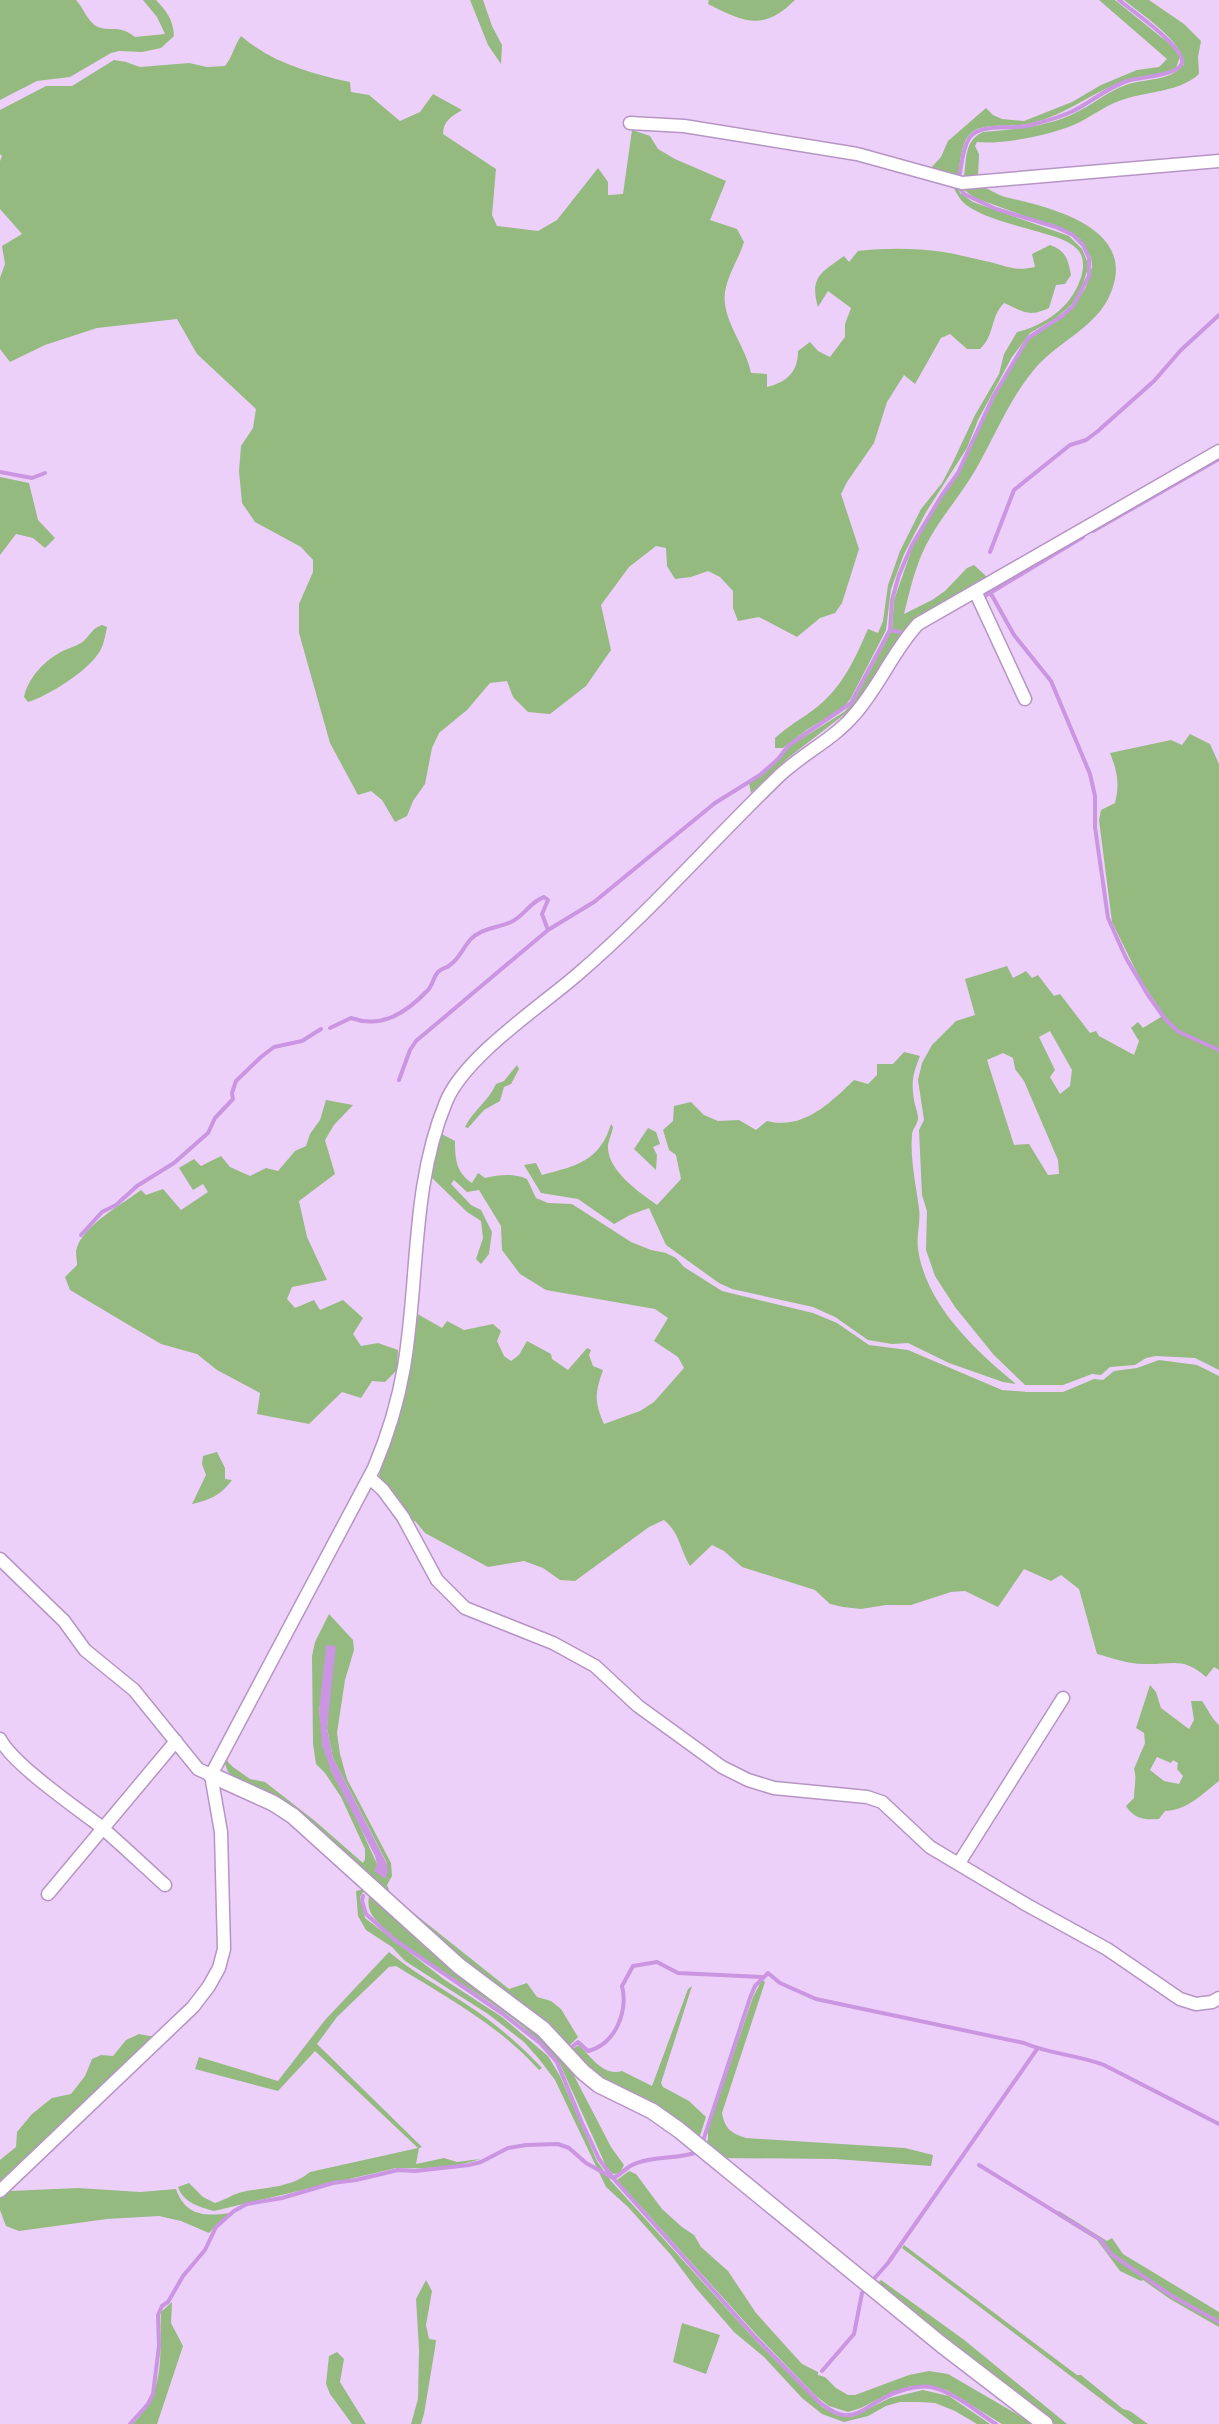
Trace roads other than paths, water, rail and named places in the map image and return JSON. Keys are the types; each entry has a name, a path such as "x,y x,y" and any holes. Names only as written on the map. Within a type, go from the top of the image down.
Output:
{"street":[{"path":"630,123 684,126 857,154 959,182 1219,161"},
{"path":"0,2191 193,2007 219,1968 224,1949 223,1875 221,1832 211,1775 369,1477 392,1425 404,1366 420,1197 428,1158 447,1099 459,1079 488,1049 577,975 639,918 780,775 854,715 906,637 918,624 935,612 1219,451"},
{"path":"975,591 1025,699"},
{"path":"369,1477 383,1490 403,1517 437,1580 465,1608 553,1643 595,1666 638,1706 722,1767 748,1780 774,1788 867,1797 882,1802 930,1847 1027,1905 1107,1949 1180,1999 1196,2004 1212,2002 1219,1998"},
{"path":"0,1559 64,1621 85,1650 134,1690 198,1769 273,1803 293,1816 459,1966 543,2029 598,2085 652,2111 679,2130 942,2345 1045,2424"},
{"path":"958,1863 1063,1698"},
{"path":"0,1739 5,1748 102,1828 165,1885"},
{"path":"48,1894 176,1741"}],"waterway":[{"path":"959,177 963,154 973,134 985,129 1021,127 1052,119 1075,110 1120,84 1173,71 1179,67 1182,63 1181,56 1176,48 1119,0"},
{"path":"399,1080 410,1050 416,1041 548,930 594,902 715,803 760,775 778,759 789,745 851,703 890,630 892,600 899,575 912,545 958,473 993,397 1028,338 1073,306 1089,276 1089,258 1083,245 1073,235 1056,227 996,209 964,194 960,188"},
{"path":"990,552 1014,490 1070,445 1086,440 1098,431 1154,381 1181,350 1219,315"},
{"path":"1093,531 1219,459"},
{"path":"0,472 32,478 45,473"},
{"path":"985,596 1083,537"},
{"path":"990,592 1014,635 1051,681 1090,774 1095,796 1095,827 1108,918 1126,958 1165,1019 1179,1032 1219,1050"},
{"path":"890,630 900,632"},
{"path":"330,1028 351,1018 373,1022 402,1012 429,989 438,972 453,963 474,936 511,922 544,897 548,900 542,914 548,930"},
{"path":"81,1235 102,1212 116,1205 137,1186 174,1163 208,1133 215,1118 233,1099 232,1093 236,1081 261,1057 274,1047 302,1041 321,1029"},
{"path":"363,1896 362,1901 366,1914 395,1940 503,2014 540,2043 557,2062 599,2159 613,2178 755,2337 819,2402 830,2410 849,2415 899,2391 931,2387 957,2398 996,2424"},
{"path":"573,2046 578,2042 588,2051 598,2047 613,2034 623,2006 622,1986 633,1966 657,1962 678,1973 762,1977"},
{"path":"702,2144 750,1998 755,1986 768,1973 780,1983 816,1999 1024,2043 1104,2065 1219,2124"},
{"path":"872,2281 888,2263 1037,2049"},
{"path":"130,2424 148,2404 153,2394 159,2346 158,2315 162,2306 168,2302 183,2276 205,2250 216,2227 234,2211 247,2204 282,2198 333,2183 398,2170 415,2171 469,2165 481,2162 508,2148 526,2145 558,2144 569,2148 586,2163 613,2178 633,2164 695,2153"},
{"path":"979,2165 1101,2240 1111,2254 1172,2296 1219,2322"},
{"path":"822,2371 854,2334 862,2293"}]}
